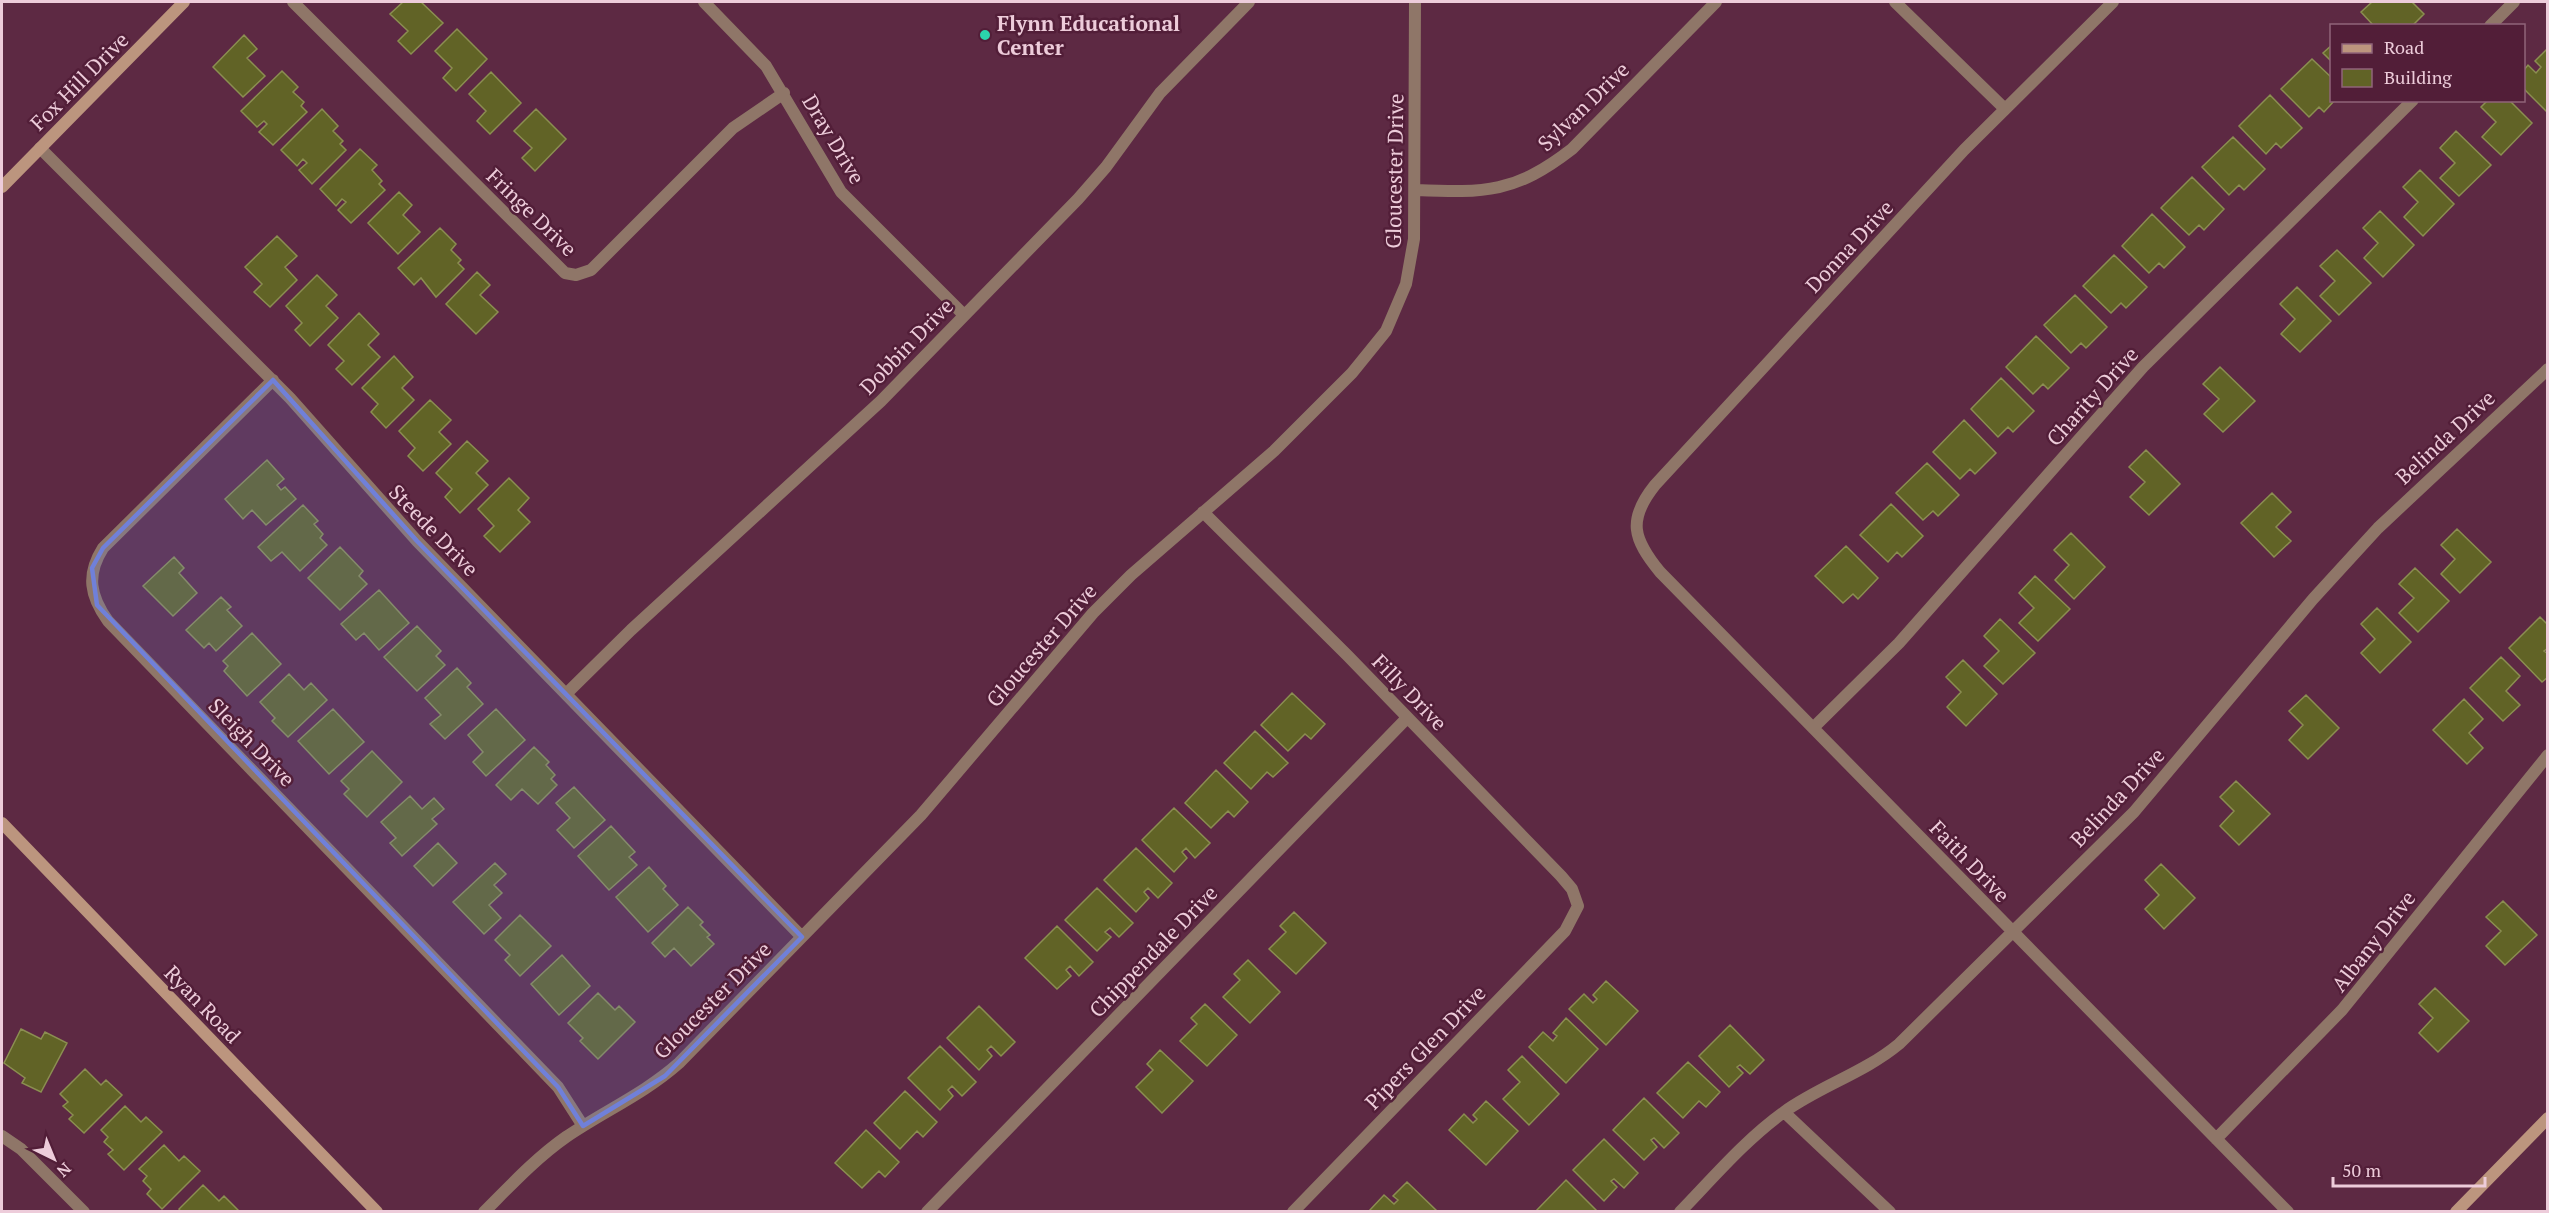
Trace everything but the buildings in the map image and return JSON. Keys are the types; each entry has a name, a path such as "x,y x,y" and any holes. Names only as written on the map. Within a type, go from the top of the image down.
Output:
{"main road":[{"name":"Fox Hill Drive","path":"2,187 184,2"},
{"name":"Ryan Road","path":"2,823 377,1212"},
{"path":"2456,1212 2547,1118"}],"street":[{"name":"Fringe Drive","path":"293,2 565,273 576,275 591,270 733,128 784,93"},
{"name":"Dray Drive","path":"704,2 750,47 784,93 841,192 964,315"},
{"name":"Dobbin Drive","path":"566,694 639,622 881,402 1092,183 1160,93 1249,2"},
{"name":"Gloucester Drive","path":"484,1212 551,1148 665,1076 921,815 1093,613 1203,512 1274,451 1352,373 1386,331 1397,310 1408,274 1414,239 1415,2"},
{"name":"Sylvan Drive","path":"1416,190 1484,191 1526,180 1549,167 1572,149 1716,2"},
{"path":"1895,2 2005,109"},
{"name":"Donna Drive","path":"1636,530 1637,515 1643,500 1655,485 2005,109 2113,2"},
{"path":"2492,24 2514,2"},
{"name":"Charity Drive","path":"1813,728 1899,643 2143,367 2411,102"},
{"name":"Steede Drive","path":"40,148 273,380 379,501 802,937"},
{"name":"Belinda Drive","path":"1680,1212 1757,1133 1784,1112 1887,1054 2013,933 2134,812 2313,599 2364,542 2547,369"},
{"name":"Sleigh Drive","path":"273,380 103,548 92,568 91,581 97,605 108,621 558,1087 583,1126"},
{"name":"Filly Drive","path":"1203,512 1561,876 1572,889 1578,906"},
{"name":"Faith Drive","path":"1636,530 1644,552 1660,572 2288,1212"},
{"name":"Chippendale Drive","path":"927,1212 1407,718"},
{"name":"Albany Drive","path":"2216,1139 2342,1010 2547,755"},
{"name":"Pipers Glen Drive","path":"1293,1212 1565,931 1578,906"},
{"path":"1784,1112 1890,1212"},
{"path":"2,1136 21,1149 84,1212"}],"highlighted area":[{"path":"273,380 417,541 802,937 665,1076 583,1126 558,1087 97,605 92,568 103,548"}],"place":[{"name":"Flynn Educational Center","path":"985,35"}]}
